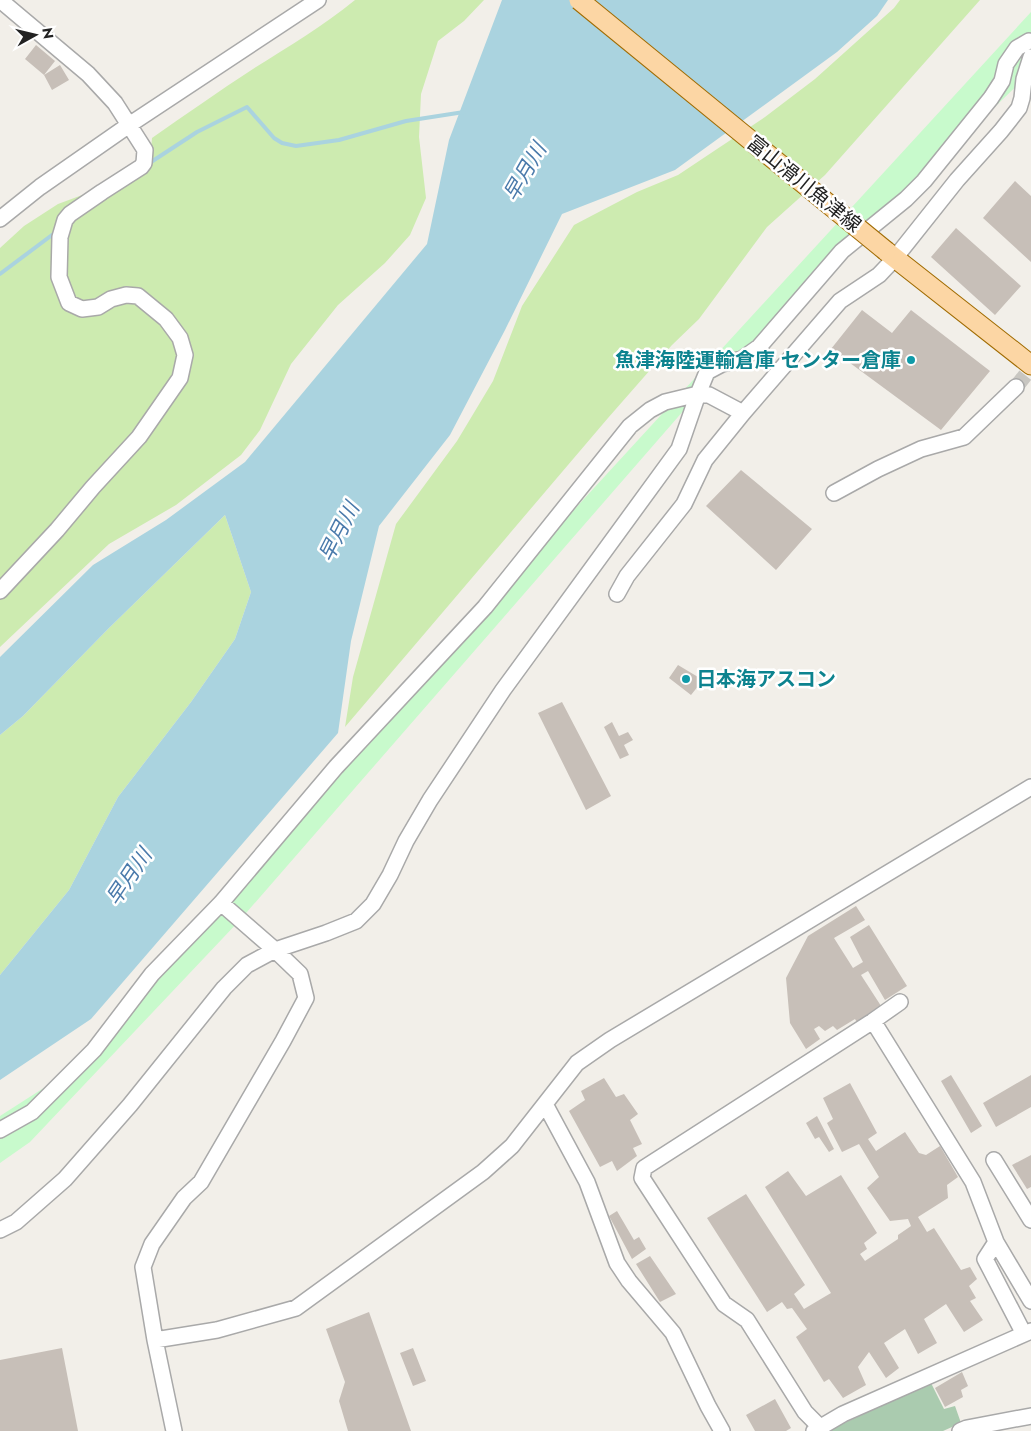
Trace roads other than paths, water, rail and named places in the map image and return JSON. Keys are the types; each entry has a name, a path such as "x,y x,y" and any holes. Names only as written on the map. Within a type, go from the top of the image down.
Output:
{"main road":[{"name":"富山滑川魚津線","path":"579,0 890,254 1031,365"}],"street":[{"path":"0,0 88,74 115,103 144,150 144,163 141,167 70,214 64,220 60,237 59,277 69,303 82,309 98,307 111,299 126,294 138,296 166,319 180,338 185,355 180,378 139,437 0,591"},
{"path":"0,219 40,187 129,125 318,0"},
{"path":"0,1230 16,1222 65,1179 130,1105 224,988 247,965 275,950 356,921 373,904 430,800 503,690 679,449 707,372 722,364 742,359 759,347 842,251 906,199 924,181 991,98 1002,81 1006,64 1017,48 1030,48 1024,79 1027,98 1001,131 890,254 879,275 840,301 742,413 705,460 684,504 627,576 617,594"},
{"path":"834,493 878,469 921,449 964,437 1016,387"},
{"path":"0,1130 32,1112 94,1050 152,974 220,904 336,766 486,607 630,426 650,410 665,402 698,394 709,395 742,413"},
{"path":"156,1340 217,1330 296,1308 483,1172 512,1146 577,1063 610,1040 1031,787"},
{"path":"174,1431 144,1267 152,1244 184,1198 201,1182 306,998 300,974 275,950 220,904"},
{"path":"900,1002 644,1168 642,1178 724,1304 748,1320 805,1412 819,1430 843,1414 1028,1332 985,1259 996,1242"},
{"path":"873,1021 973,1182 996,1242 1031,1301"},
{"path":"545,1104 588,1182 617,1263 673,1333 722,1431"},
{"path":"994,1160 1031,1220"},
{"path":"960,1431 1031,1416"}],"water":[{"name":"早月川","path":"502,0 888,0 877,16 837,52 675,170 562,214 505,330 450,435 379,526 351,641 338,733 91,1019 0,1080 0,975 69,890 118,797 191,702 235,639 251,592 225,515 108,629 23,716 0,735 0,657 93,565 166,520 245,462 427,244 449,140"}],"waterway":[{"path":"148,164 197,132 247,107 274,138 282,143 296,146 339,140 406,121 464,112"},
{"path":"0,274 56,232"}],"tunnel":[{"path":"1016,387 1031,368"}],"place":[{"name":"魚津海陸運輸倉庫 センター倉庫","path":"911,360"},
{"name":"日本海アスコン","path":"686,679"}]}
